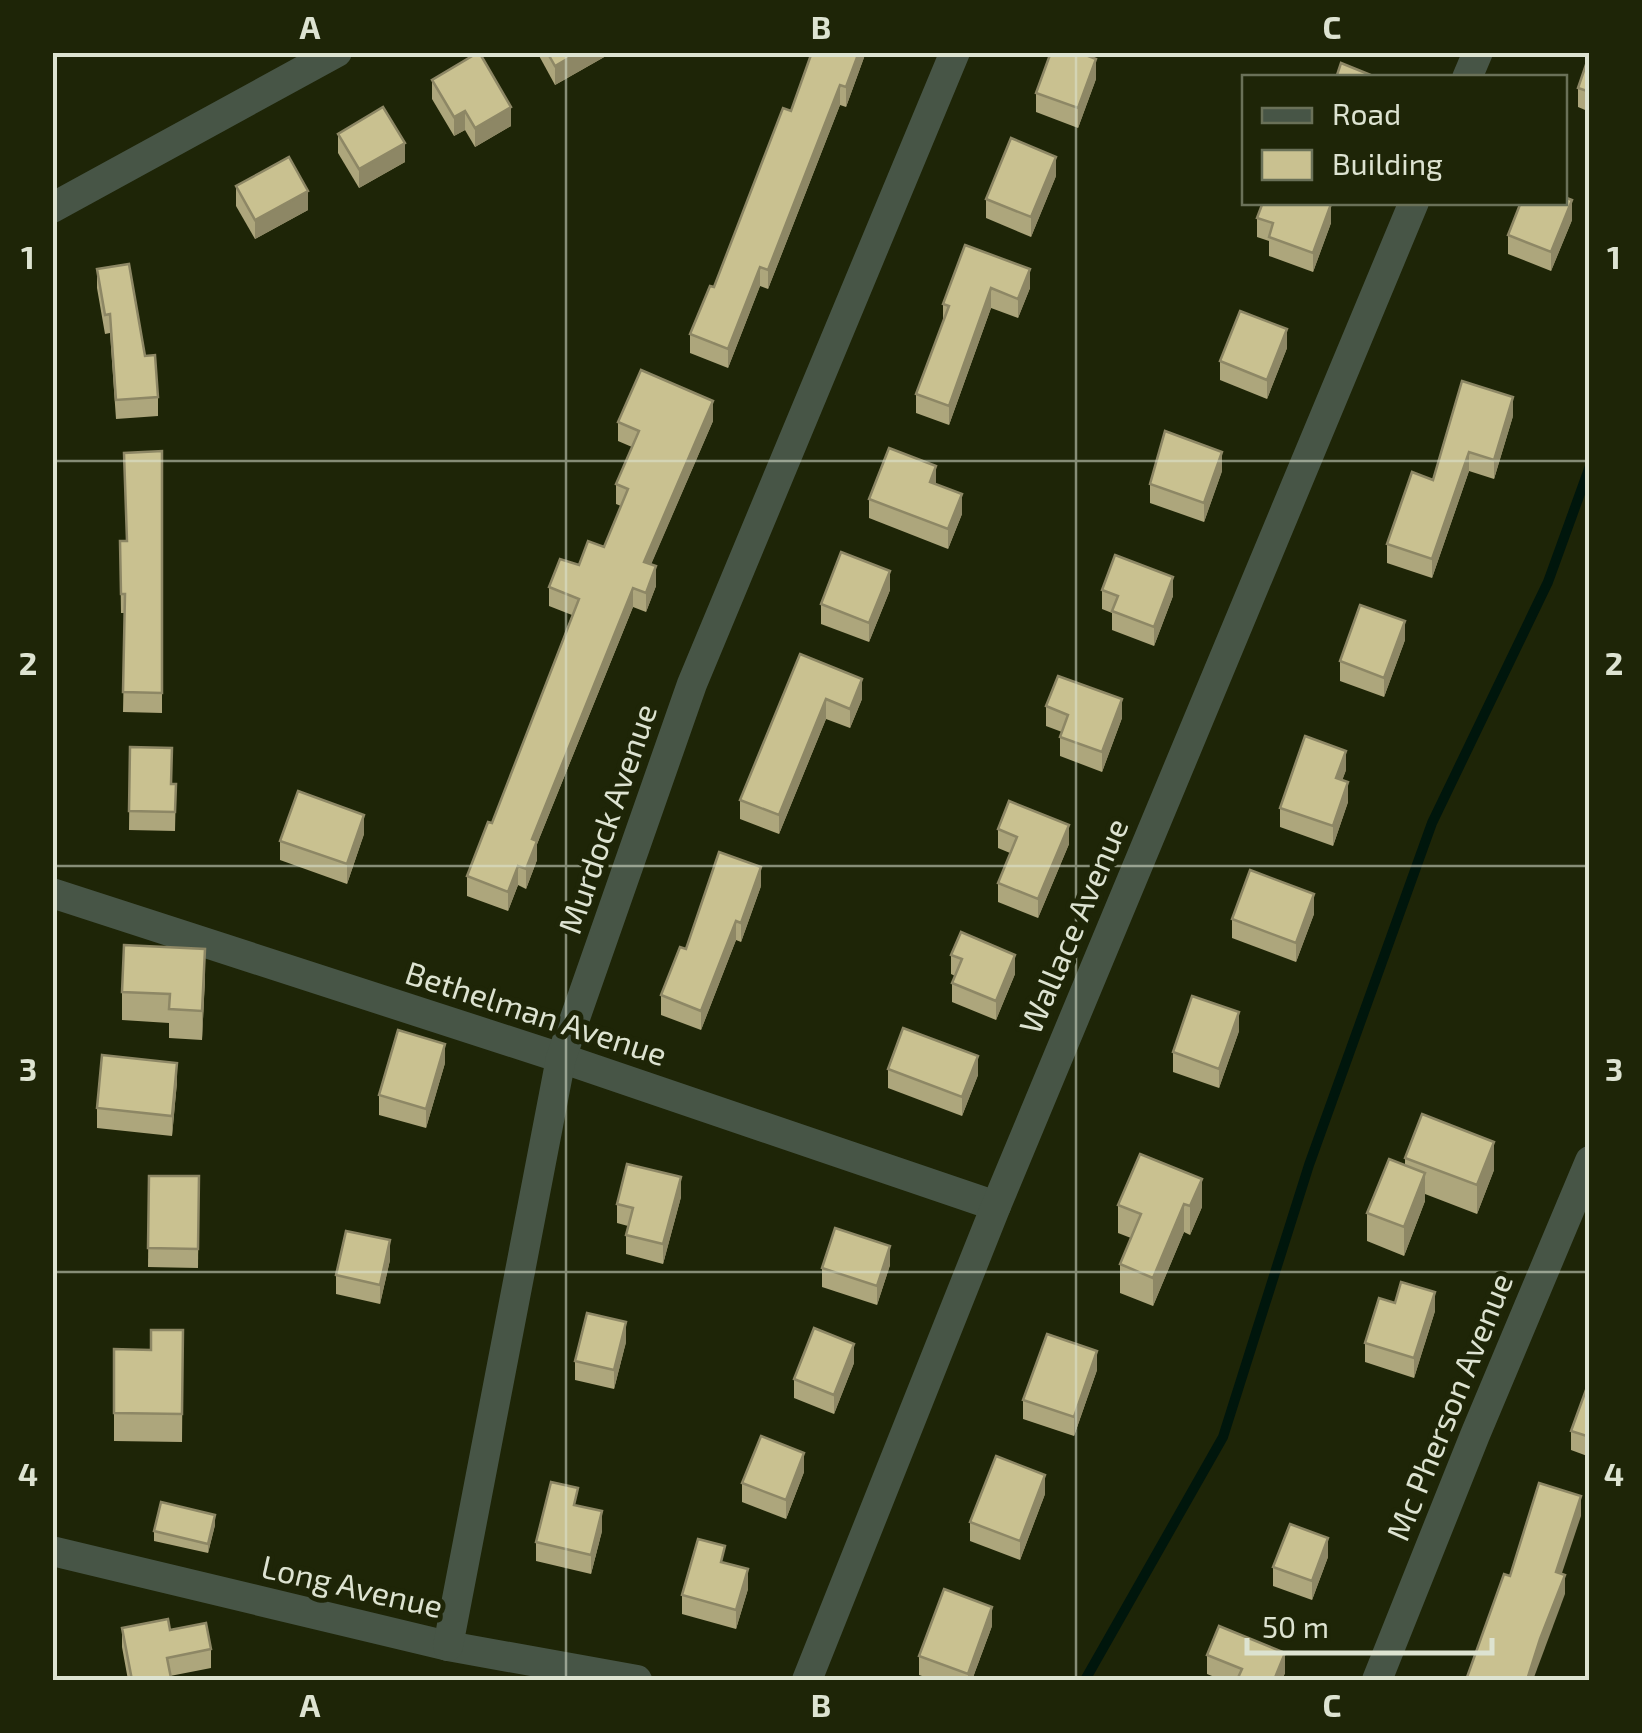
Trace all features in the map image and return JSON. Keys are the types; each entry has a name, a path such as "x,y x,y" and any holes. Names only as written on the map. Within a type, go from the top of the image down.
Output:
{"street":[{"path":"52,208 338,52"},
{"name":"Murdock Avenue","path":"448,1646 562,1058 692,684 956,52"},
{"name":"Wallace Avenue","path":"807,1680 996,1206 1413,205"},
{"name":"Bethelman Avenue","path":"52,893 562,1058 996,1206"},
{"name":"Mc Pherson Avenue","path":"1378,1680 1590,1161"},
{"name":"Long Avenue","path":"52,1550 448,1646 637,1680"}],"building":[{"path":"479,52 511,107 475,128 465,111 454,117 432,80"},
{"path":"547,52 579,52 555,66"},
{"path":"812,52 859,52 846,87 840,85 768,270 760,267 728,349 690,334 710,286 714,287 783,108 791,111"},
{"path":"1051,52 1078,52 1096,59 1078,108 1036,93"},
{"path":"1590,53 1590,92 1578,88"},
{"path":"1341,63 1371,75 1337,75"},
{"path":"383,107 405,143 359,169 338,134"},
{"path":"1011,138 1056,157 1031,217 986,199"},
{"path":"289,157 308,191 255,220 236,186"},
{"path":"1567,198 1572,200 1551,252 1508,235 1520,205 1567,205"},
{"path":"1262,205 1331,205 1313,253 1269,237 1273,223 1257,218"},
{"path":"965,245 1030,269 1018,299 991,288 949,406 916,394 949,306 943,304"},
{"path":"129,264 145,356 155,355 158,397 116,400 110,314 105,315 97,269"},
{"path":"1240,311 1287,329 1267,380 1220,361"},
{"path":"641,370 713,401 644,562 656,566 646,593 633,588 532,839 537,841 526,869 518,866 508,892 467,876 488,822 492,823 579,599 549,587 560,559 579,565 588,541 604,547 628,489 616,484 639,431 618,422"},
{"path":"1462,381 1513,397 1494,460 1469,452 1432,559 1387,544 1412,472 1433,480"},
{"path":"1165,431 1222,452 1204,503 1150,484"},
{"path":"889,448 936,466 930,482 962,494 948,529 869,499"},
{"path":"162,451 162,693 123,692 125,594 121,594 120,541 127,541 124,453"},
{"path":"841,552 890,571 869,623 821,604"},
{"path":"1115,555 1173,577 1154,627 1112,611 1118,596 1102,590"},
{"path":"1360,605 1405,621 1384,678 1340,661"},
{"path":"800,654 862,679 850,709 826,699 779,815 740,800"},
{"path":"1058,676 1122,699 1102,752 1060,737 1068,715 1046,706"},
{"path":"1305,736 1346,751 1336,778 1348,782 1333,826 1280,808"},
{"path":"130,747 172,748 175,812 129,811"},
{"path":"298,791 364,815 347,864 280,841"},
{"path":"1009,801 1069,825 1038,899 998,883 1017,837 998,829"},
{"path":"719,852 761,867 741,923 736,921 701,1011 661,995 680,947 686,949"},
{"path":"1250,870 1314,894 1296,943 1232,919"},
{"path":"961,932 1015,955 996,1001 952,983 962,959 951,955"},
{"path":"124,945 205,949 202,1011 169,1009 170,994 122,992"},
{"path":"1192,996 1239,1012 1219,1069 1173,1052"},
{"path":"903,1028 978,1056 962,1097 888,1069"},
{"path":"398,1030 445,1044 426,1109 379,1095"},
{"path":"102,1055 177,1063 172,1116 97,1108"},
{"path":"1422,1114 1494,1142 1477,1185 1405,1158"},
{"path":"1140,1154 1202,1179 1190,1206 1184,1204 1153,1278 1120,1264 1141,1214 1118,1205"},
{"path":"1389,1159 1425,1173 1404,1227 1367,1213"},
{"path":"627,1164 681,1177 663,1244 626,1235 633,1208 617,1204"},
{"path":"149,1176 199,1176 198,1249 148,1248"},
{"path":"835,1228 890,1246 877,1286 822,1268"},
{"path":"346,1231 390,1240 380,1285 336,1275"},
{"path":"1401,1282 1435,1292 1414,1358 1365,1343 1379,1298 1395,1303"},
{"path":"587,1313 626,1322 614,1370 575,1361"},
{"path":"814,1328 854,1344 834,1395 794,1379"},
{"path":"151,1330 183,1330 182,1414 114,1413 114,1349 151,1350"},
{"path":"1047,1334 1097,1351 1074,1417 1023,1400"},
{"path":"1590,1379 1590,1437 1571,1431"},
{"path":"761,1436 804,1453 786,1500 742,1483"},
{"path":"996,1456 1045,1475 1020,1541 970,1522"},
{"path":"551,1482 578,1488 574,1505 602,1511 591,1555 536,1542"},
{"path":"1539,1483 1581,1496 1556,1572 1565,1575 1527,1680 1466,1680 1504,1574 1510,1576"},
{"path":"161,1502 215,1515 208,1544 154,1531"},
{"path":"1290,1524 1328,1538 1312,1581 1273,1567"},
{"path":"698,1539 725,1546 721,1562 748,1569 736,1610 682,1595"},
{"path":"944,1589 992,1607 968,1674 919,1656"},
{"path":"168,1619 170,1630 206,1623 211,1649 167,1658 171,1678 132,1680 122,1628"},
{"path":"1219,1626 1285,1653 1274,1680 1237,1680 1242,1669 1207,1655"}],"waterway":[{"path":"1085,1680 1223,1437 1309,1165 1432,823 1548,582 1590,466"}]}
